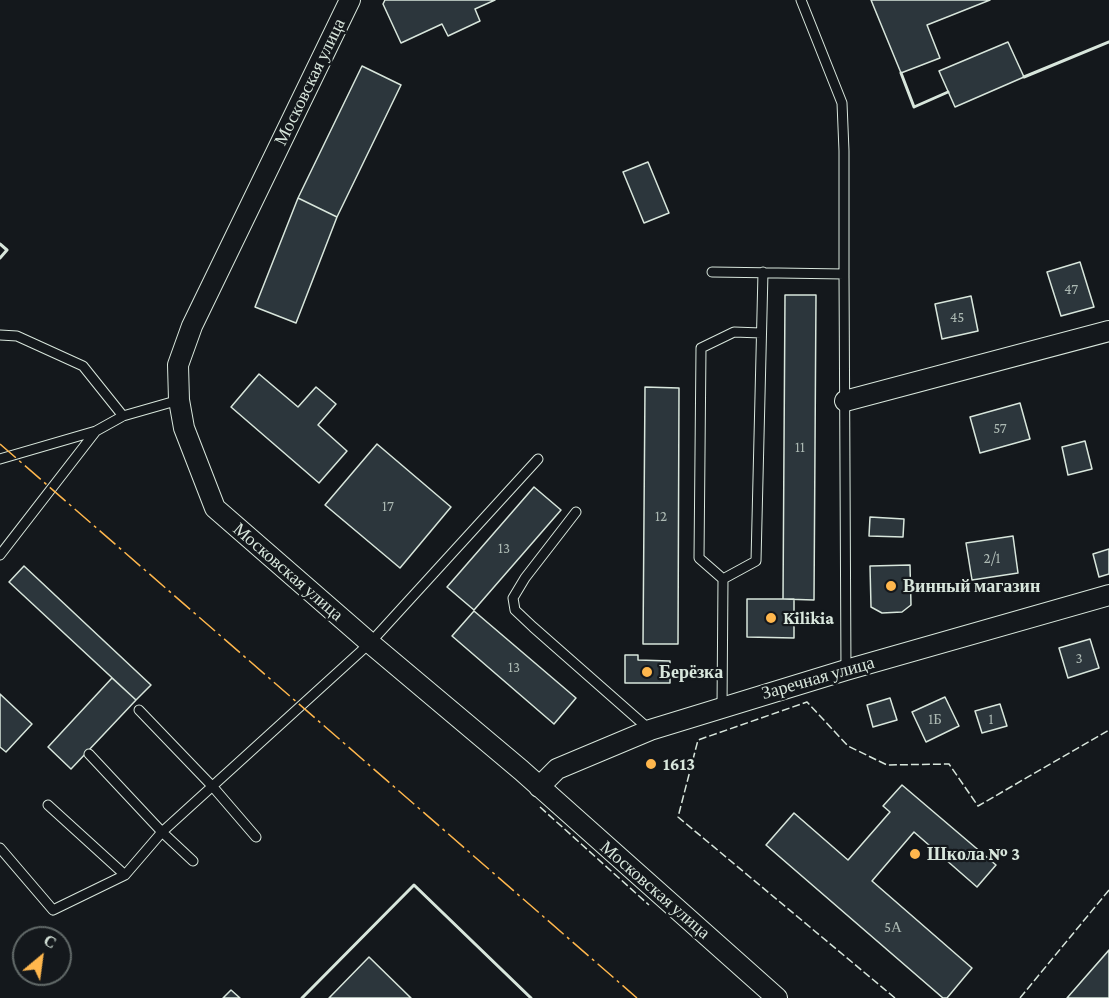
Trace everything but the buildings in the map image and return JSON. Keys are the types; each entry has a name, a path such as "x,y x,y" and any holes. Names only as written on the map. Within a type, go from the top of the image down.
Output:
{"street":[{"name":"Московская улица","path":"350,0 192,326 178,365 179,400 184,428 215,508 539,787 777,998"},
{"path":"845,401 1109,331"},
{"name":"Заречная улица","path":"539,787 557,769 650,730 846,670 1109,595"}],"lane":[{"path":"801,0 842,104 846,670"},
{"path":"712,272 844,274"},
{"path":"723,579 756,561 763,273"},
{"path":"722,707 723,579 699,558 701,348 734,332 761,333"},
{"path":"0,335 17,336 82,366 123,416"},
{"path":"0,459 96,431 123,416 179,400"},
{"path":"0,555 96,431"},
{"path":"0,848 53,910 125,875 162,832 370,643 538,459"},
{"path":"576,512 525,578 513,598 515,610 650,730"},
{"path":"139,710 213,787 256,837"},
{"path":"89,754 162,832 193,861"},
{"path":"48,805 125,875"}],"fence":[{"path":"895,998 678,817 698,740 807,702 848,746 887,765 949,764 978,806 1109,730"},
{"path":"540,807 649,905"},
{"path":"1020,998 1109,890"}],"wall":[{"path":"1024,77 1109,42"},
{"path":"901,73 914,107 948,92"},
{"path":"0,244 7,250 0,258"},
{"path":"302,998 414,885 531,998"}],"power":[{"path":"0,444 637,998"}],"place":[{"name":"Винный магазин","path":"891,586"},
{"name":"Kilikia","path":"771,618"},
{"name":"Берёзка","path":"647,672"},
{"name":"1613","path":"651,764"},
{"name":"Школа № 3","path":"915,854"}]}
